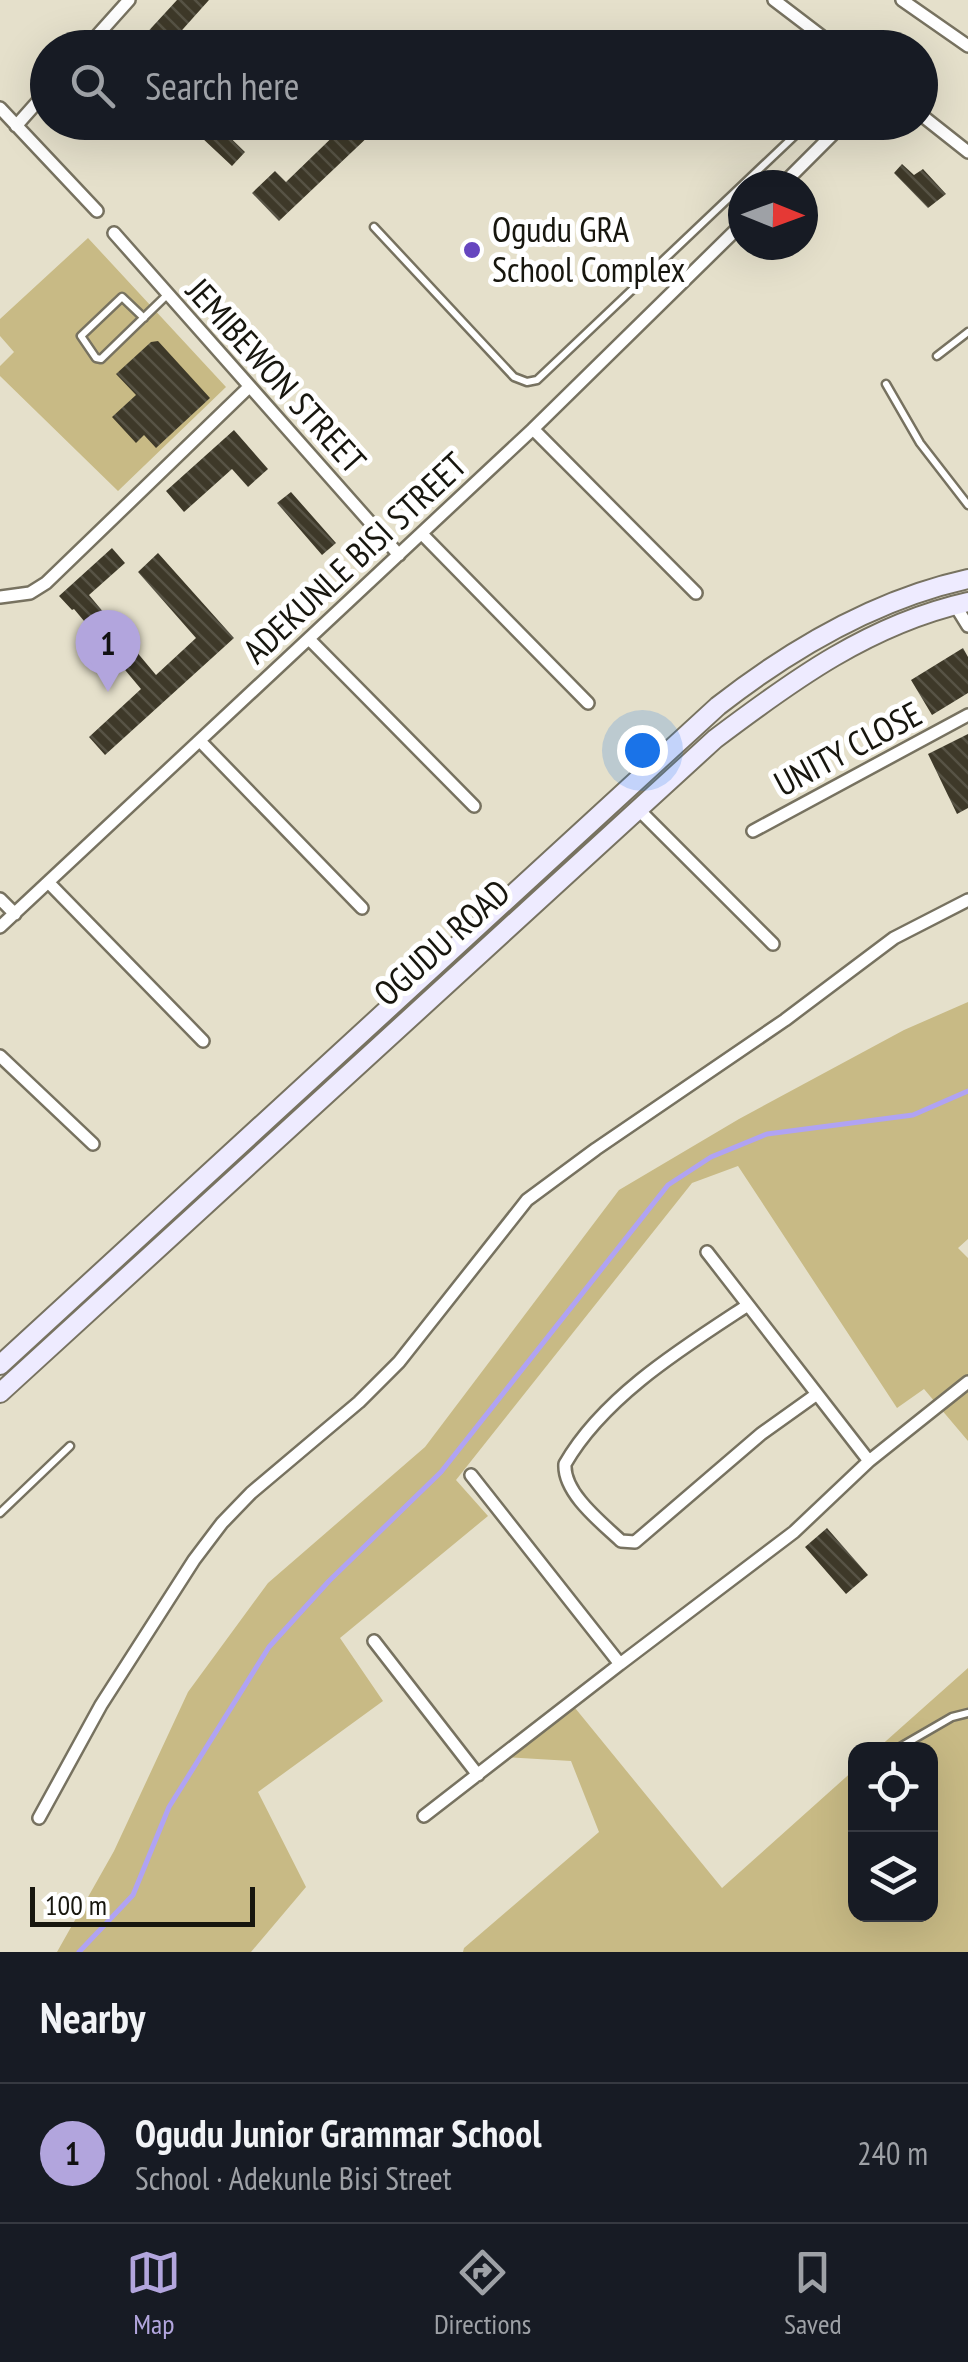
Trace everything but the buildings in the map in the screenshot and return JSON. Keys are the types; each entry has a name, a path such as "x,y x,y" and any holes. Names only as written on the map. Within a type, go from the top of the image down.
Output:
{"main road":[{"name":"OGUDU ROAD","path":"0,1365 670,748 750,681 816,640 890,604 968,578"},
{"name":"OGUDU ROAD","path":"0,1392 714,739 820,663 891,627 961,604"},
{"path":"537,871 551,888"}],"street":[{"path":"102,30 128,0"},
{"path":"774,0 813,30"},
{"path":"902,0 968,46"},
{"path":"0,108 97,212"},
{"path":"16,126 30,110"},
{"path":"938,128 968,152"},
{"path":"797,170 827,140"},
{"name":"JEMIBEWON STREET","path":"114,233 399,555"},
{"name":"ADEKUNLE BISI STREET","path":"0,927 533,429 728,238"},
{"path":"0,596 30,593 46,583 249,388"},
{"path":"533,429 696,593"},
{"path":"422,534 588,703"},
{"path":"961,604 968,626"},
{"path":"309,639 474,806"},
{"name":"UNITY CLOSE","path":"754,831 968,715"},
{"path":"200,741 362,908"},
{"path":"638,808 773,944"},
{"path":"49,883 203,1041"},
{"path":"0,899 14,914"},
{"path":"39,1818 101,1706 222,1523 399,1362 528,1200 785,1020 894,938 968,900"},
{"path":"0,1056 93,1144"},
{"path":"707,1252 869,1461"},
{"path":"748,1305 676,1352 615,1403 565,1464 566,1479 621,1541 635,1542 761,1434 817,1394"},
{"path":"424,1816 794,1532 869,1461 968,1382"},
{"path":"471,1475 620,1664"},
{"path":"374,1641 478,1775"}],"lane":[{"path":"374,228 514,377 527,382 536,380 789,140"},
{"path":"144,318 122,298 81,336 96,358 101,359 144,318 168,295"},
{"path":"937,356 968,332"},
{"path":"886,384 920,442 968,505"},
{"path":"0,1513 70,1446"},
{"path":"909,1742 968,1712"}],"shaded area":[{"path":"88,238 226,387 118,491 0,376 0,366 14,352 0,336 0,319"},
{"path":"968,1002 968,1239 958,1248 968,1258 968,1441 924,1389 897,1408 738,1166 692,1183 456,1480 488,1516 340,1638 383,1701 258,1792 306,1887 251,1952 57,1952 114,1851 188,1692 268,1583 425,1447 619,1190 739,1119 904,1030"},
{"path":"968,1668 968,1952 463,1952 599,1832 571,1761 505,1757 571,1703 722,1888 848,1775 848,1922 938,1922 938,1742 885,1742"}],"waterway":[{"path":"79,1952 133,1895 169,1807 269,1647 329,1581 441,1472 668,1185 711,1157 767,1134 913,1115 968,1091"}],"place":[{"name":"Ogudu GRA School Complex","path":"472,250"},
{"name":"Ogudu Junior Grammar School","path":"108,692"}]}
